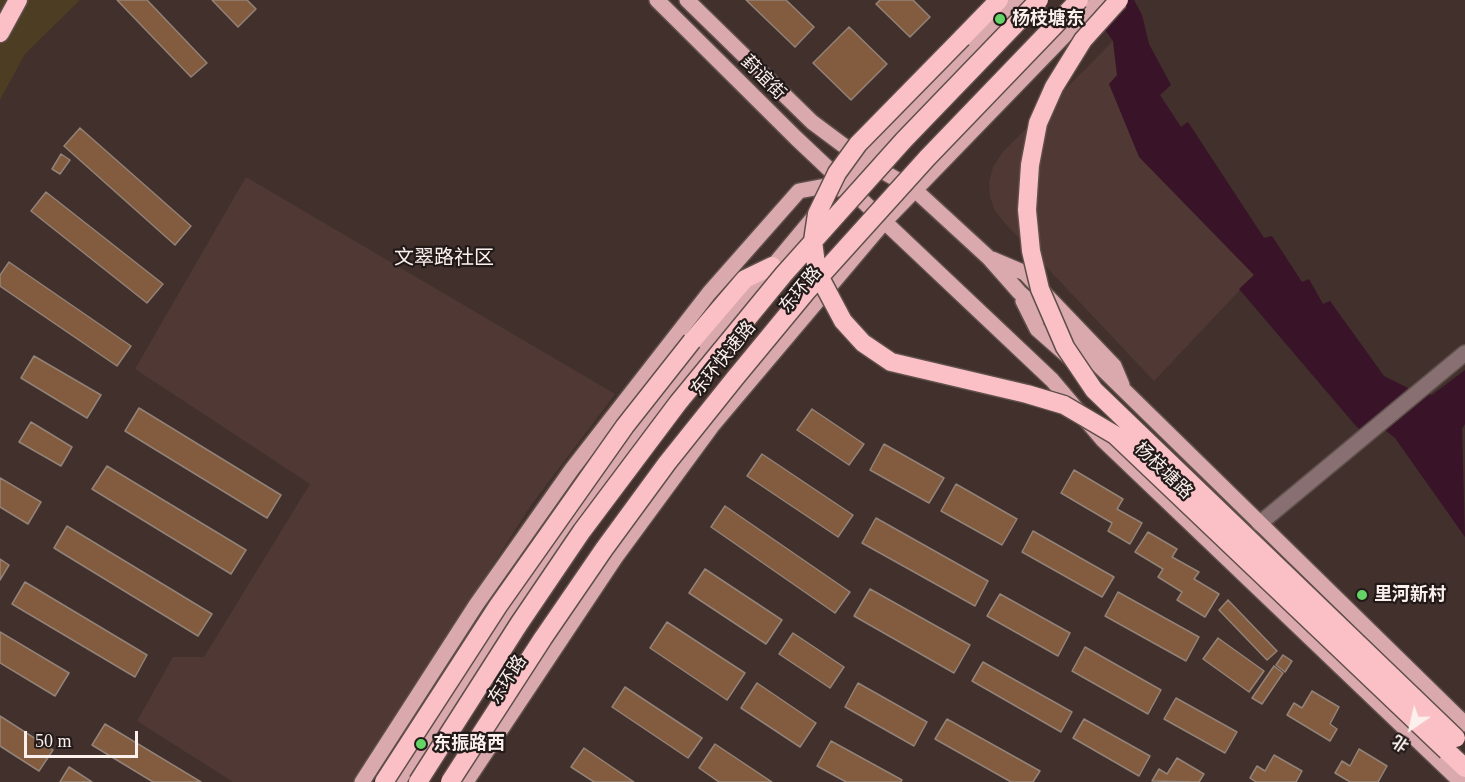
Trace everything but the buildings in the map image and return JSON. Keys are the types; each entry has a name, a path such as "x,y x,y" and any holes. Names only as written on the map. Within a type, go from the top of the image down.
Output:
{"highway":[{"path":"0,33 18,0"},
{"path":"999,0 858,144 829,187 817,214 813,241 817,272 833,306 858,339 891,362 1064,405 1115,435 1458,740"},
{"name":"东环快速路","path":"418,782 538,596 678,403 784,274 904,140 1040,0"},
{"path":"1119,0 1092,28 1064,70 1038,123 1029,165 1027,210 1031,251 1040,289 1063,343 1094,390 1458,740 1465,768"},
{"name":"东环快速路","path":"450,782 518,675 604,549 735,378 806,292 927,158 1082,7"},
{"path":"384,782 530,561 625,426 692,341 745,279 772,266"}],"main road":[{"name":"葑谊街","path":"657,0 844,182"},
{"name":"葑谊街","path":"687,0 812,122 863,160"},
{"name":"东环路","path":"398,782 511,604 633,434 863,160 1017,0"},
{"name":"东环路","path":"466,782 554,646 679,470 885,221 1082,7 1099,0"},
{"name":"杨枝塘路","path":"863,160 915,190 989,258 1018,292 1081,348 1259,524 1458,740"},
{"name":"杨枝塘路","path":"844,182 1052,380 1101,439 1461,782"},
{"path":"362,782 476,605 572,469 709,292 799,191 844,182"},
{"name":"杨枝塘路","path":"989,258 1025,273 1114,366 1126,393"},
{"path":"421,688 438,700 442,711"}],"street":[{"path":"1259,524 1465,353"}],"shaded area":[{"path":"0,0 80,0 25,54 0,100"},
{"path":"1084,0 1134,0 1142,15 1149,44 1171,85 1160,95 1181,127 1188,122 1264,238 1272,236 1302,282 1309,279 1323,304 1330,301 1384,376 1416,392 1432,395 1465,370 1465,424 1462,429 1465,537 1395,438 1385,430 1373,441 1356,426 1239,289 1254,275 1139,157 1109,84 1117,75 1113,41"},
{"path":"1113,41 1117,75 1216,233 1254,275 1154,381 1003,221 994,209 990,196 989,183 993,167 1002,153"},
{"path":"246,177 615,394 531,505 355,782 233,782 137,721 173,657 204,657 310,484 135,369"}],"place":[{"name":"杨枝塘东","path":"1000,19"},
{"name":"里河新村","path":"1362,595"},
{"name":"东振路西","path":"421,744"}],"district":[{"name":"文翠路社区","path":"444,259"}]}
